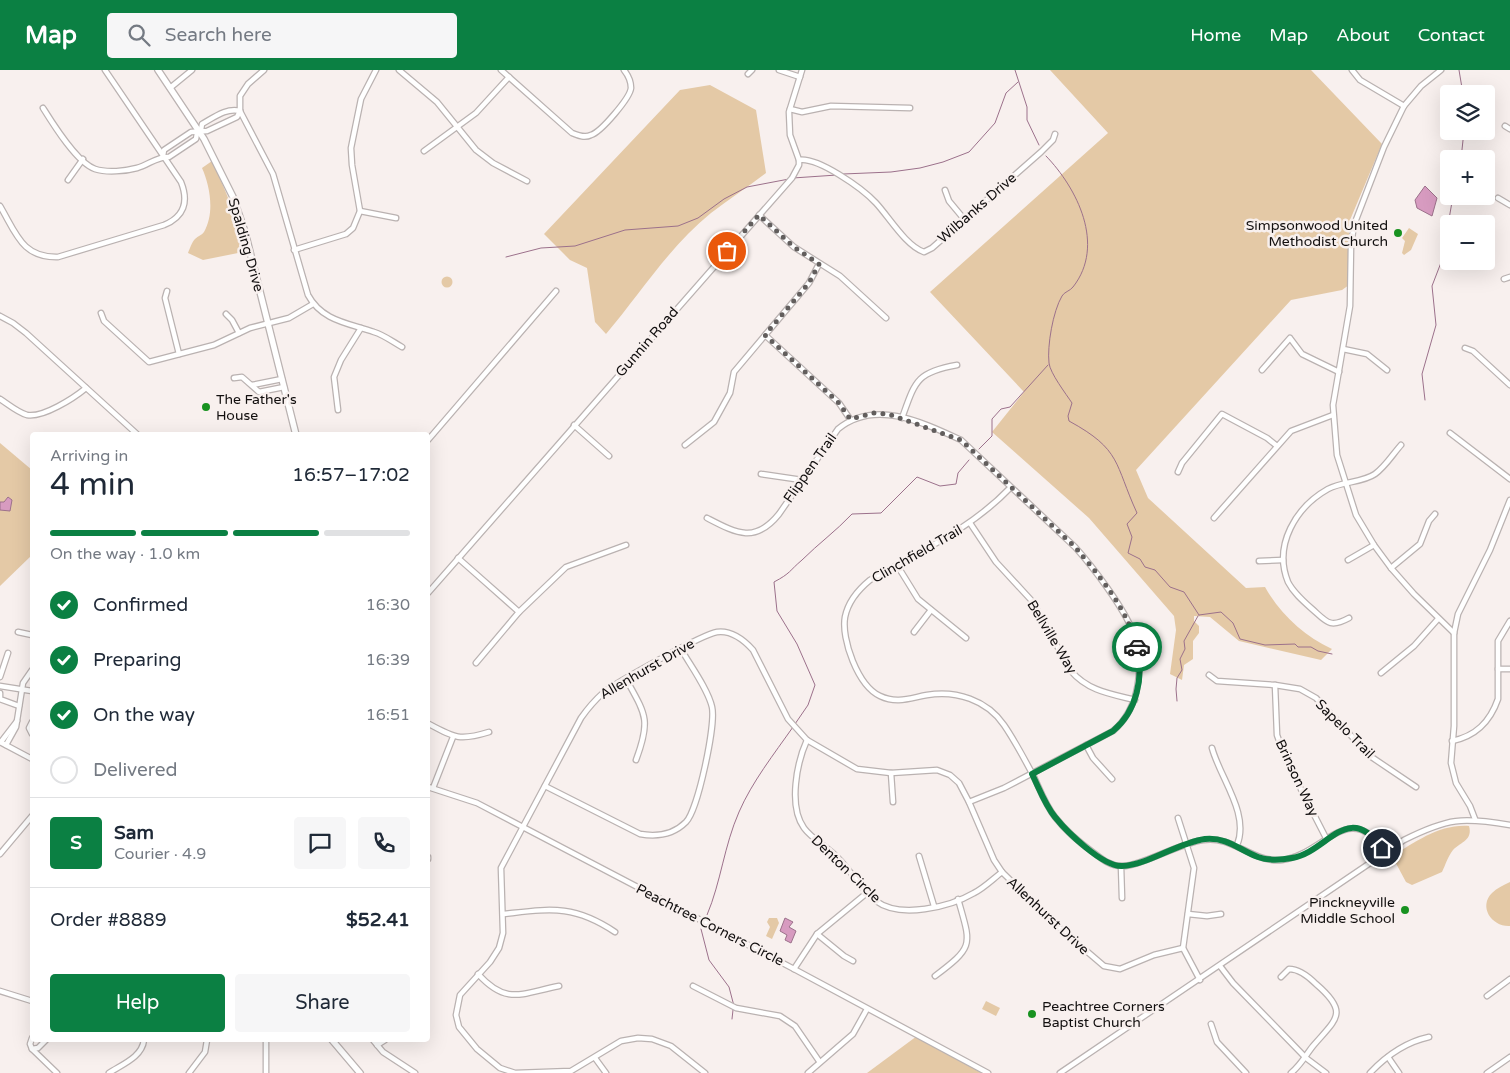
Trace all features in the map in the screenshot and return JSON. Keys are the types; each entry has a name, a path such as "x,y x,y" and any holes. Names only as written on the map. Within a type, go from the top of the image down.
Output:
{"main road":[{"name":"Spalding Drive","path":"158,70 199,132 222,171 233,197 245,232 295,432"},
{"path":"334,1042 360,1073"}],"street":[{"path":"0,206 26,248 43,258 58,258 164,225 178,218 185,205 181,182 105,70"},
{"path":"170,88 192,70"},
{"path":"163,156 164,150 191,132 207,131 237,117 240,111 240,96 248,84 264,70"},
{"path":"294,250 346,234 353,228 360,211 351,148 361,99 376,70"},
{"path":"400,70 437,102 456,128 476,150 493,163 527,181"},
{"path":"501,70 572,133 585,137 591,136 601,129 628,96 631,88 630,79 624,70"},
{"path":"748,74 752,70"},
{"path":"779,70 800,77"},
{"path":"799,160 788,124 790,109 802,70"},
{"path":"1352,70 1360,80 1404,106"},
{"path":"1441,70 1421,86 1404,106 1384,147 1354,225 1351,245 1350,306 1338,372 1333,415 1337,456 1344,483 1356,515 1374,545 1391,568 1438,619 1454,633"},
{"path":"424,151 476,113 509,77"},
{"path":"790,109 802,112 831,106 910,108"},
{"path":"43,108 56,130 94,169 125,170 143,166 163,156 169,157 196,139 202,124 219,115 235,110 240,111"},
{"path":"240,111 273,174 286,213 294,250 313,304 323,314 336,321 376,332 402,347"},
{"path":"1505,126 1510,129"},
{"name":"Wilbanks Drive","path":"799,160 815,161 864,193 920,251 924,252 932,248 1054,140 1055,134"},
{"path":"178,140 183,147"},
{"path":"68,180 83,159"},
{"name":"Gunnin Road","path":"430,591 792,178 800,165 799,160"},
{"path":"945,190 949,201 964,219"},
{"path":"1498,198 1510,205"},
{"path":"360,211 396,218"},
{"path":"759,215 794,247 840,276 886,318"},
{"path":"685,445 714,422 730,393 734,372 809,283 819,264"},
{"path":"1504,279 1510,277"},
{"path":"430,438 556,290"},
{"path":"167,291 165,298 178,354"},
{"path":"101,313 104,321 149,362 214,345 239,333 289,318 313,304"},
{"path":"226,314 232,320 239,333"},
{"path":"0,316 14,323 135,432"},
{"path":"338,410 334,377 341,360 361,328"},
{"path":"765,335 839,403 850,419 874,413 902,418 961,440 1075,547 1092,566 1133,631 1138,653 1137,690 1124,722 1113,731 1032,774 970,802"},
{"path":"1262,370 1290,338 1302,354 1338,372"},
{"path":"1465,348 1473,351 1510,385"},
{"path":"1343,349 1367,354 1387,370"},
{"path":"902,418 914,387 925,374 957,366"},
{"path":"234,378 242,377 259,392 284,387"},
{"path":"252,385 282,379"},
{"path":"0,399 20,412 35,415 74,398 86,388"},
{"path":"1178,472 1182,463 1222,414 1267,438 1277,446"},
{"path":"1214,518 1291,431 1333,415"},
{"name":"Flippen Trail","path":"707,518 742,534 761,530 775,519 828,441 850,419"},
{"path":"574,425 609,456"},
{"path":"1450,433 1510,479"},
{"path":"1349,618 1338,624 1329,624 1293,590 1288,582 1283,560 1282,549 1285,538 1294,521 1320,494 1344,483 1368,478 1376,473 1401,445"},
{"path":"761,474 802,480"},
{"name":"Clinchfield Trail","path":"1010,488 993,506 970,523 870,580 858,590 845,616 847,642 860,677 874,692 893,701 904,701 942,694 957,694 988,708 1003,723 1054,816 1072,835 1106,862 1121,866"},
{"path":"1475,819 1453,774 1451,762 1455,707 1454,633 1462,605 1490,550 1510,500"},
{"path":"1391,568 1420,544 1429,521 1435,514"},
{"name":"Bellville Way","path":"970,523 996,562 1032,601 1071,671 1079,680 1091,688 1134,700"},
{"path":"476,663 520,612 566,567 626,545"},
{"path":"1348,560 1374,545"},
{"path":"458,558 520,612"},
{"path":"1259,561 1283,560"},
{"path":"897,565 910,590 931,610 966,638"},
{"path":"914,632 931,610"},
{"path":"1381,673 1414,646 1438,619"},
{"path":"1452,742 1475,734 1487,722 1498,699 1498,641 1510,622"},
{"path":"18,632 30,635"},
{"name":"Allenhurst Drive","path":"706,1073 671,1046 652,1039 638,1038 621,1041 571,1071 515,1073 500,1068 462,1033 457,1021 456,1008 460,995 499,948 503,933 501,868 581,718 592,702 606,690 681,649 718,632 734,634 745,641 753,650 788,719 807,740 857,769 891,773 937,770 950,775 959,783 970,802 989,850 1002,872 1056,926 1104,966 1120,969 1154,955 1183,948"},
{"path":"545,786 640,834 654,836 666,834 687,821 698,794 713,726 712,707 681,649"},
{"path":"0,677 8,653"},
{"path":"1498,669 1510,669"},
{"path":"30,674 22,688 17,720 2,743 30,758"},
{"name":"Sapelo Trail","path":"1209,675 1216,681 1275,685 1300,690 1316,698 1370,756 1416,787"},
{"path":"626,679 644,712 646,728 636,760"},
{"name":"Brinson Way","path":"1275,685 1277,735 1286,760 1326,838"},
{"path":"0,686 30,690"},
{"path":"0,693 0,698 19,706"},
{"path":"430,725 454,738 472,737 489,732"},
{"path":"430,788 454,738"},
{"name":"Denton Circle","path":"807,740 800,756 795,805 797,816 804,828 838,857 876,901 887,907 913,912 974,894 1002,872"},
{"path":"1086,745 1093,758 1112,779"},
{"path":"1212,748 1242,827 1237,845"},
{"path":"891,773 893,802"},
{"name":"Peachtree Corners Circle","path":"430,788 477,804 794,969 988,1073"},
{"path":"0,854 30,818"},
{"path":"1178,818 1194,868 1183,948 1200,980"},
{"path":"1060,1073 1200,980 1385,851 1428,828 1448,822 1475,819 1510,825"},
{"path":"1122,898 1121,866 1187,843 1212,839 1237,845 1257,857 1280,860 1300,856 1326,838 1345,829 1361,829 1376,839 1385,851"},
{"path":"919,856 934,906"},
{"path":"794,969 816,934 868,892"},
{"path":"935,976 958,959 968,943 968,935 958,899"},
{"path":"503,914 551,908 566,910 581,914 615,932"},
{"path":"1188,914 1207,916 1221,914"},
{"path":"816,934 853,961"},
{"path":"1220,966 1233,983 1306,1058 1326,1073"},
{"path":"1281,978 1284,971 1295,969 1318,986 1336,1008 1336,1019 1333,1024 1312,1048 1306,1058 1291,1073"},
{"path":"478,974 490,987 501,994 515,995 559,986"},
{"path":"1487,996 1510,979"},
{"path":"693,986 736,1008 780,1016 795,1026 819,1061"},
{"path":"0,990 30,1000"},
{"path":"808,1073 819,1061 853,1034 866,1009"},
{"path":"1211,1024 1217,1042 1246,1073"},
{"path":"1370,1073 1388,1056 1410,1043 1429,1037"},
{"path":"31,1042 32,1049 57,1073"},
{"path":"32,1049 38,1048 44,1042"},
{"path":"109,1073 139,1054 143,1048 144,1042"},
{"path":"189,1073 205,1052 207,1042"},
{"path":"266,1042 266,1073"},
{"path":"375,1042 389,1057 415,1073"},
{"path":"377,1045 382,1042"},
{"path":"1388,1056 1400,1073"},
{"path":"1487,1073 1510,1057"},
{"path":"595,1058 606,1073"}],"shaded area":[{"path":"1050,70 1311,70 1382,144 1350,220 1348,246 1349,285 1342,290 1291,300 1136,470 1148,498 1246,588 1265,587 1285,615 1302,631 1332,649 1321,660 1239,641 1210,617 1194,616 1194,621 1199,626 1199,633 1193,641 1193,659 1184,665 1182,680 1170,674 1176,630 1174,616 1089,518 992,432 1024,392 930,292 1108,133"},
{"path":"710,85 756,110 766,173 696,226 668,256 606,334 595,322 587,268 570,260 544,234 680,90"},
{"path":"212,161 231,205 243,252 203,260 188,253 194,240 203,233 207,225 210,200 202,168"},
{"path":"1425,186 1437,198 1432,216 1417,208 1415,200"},
{"path":"1409,228 1418,234 1411,250 1404,255 1402,253 1405,241 1402,238"},
{"path":"447,276 453,282 447,288 441,282"},
{"path":"0,443 30,468 30,557 0,586"},
{"path":"8,497 12,500 10,511 0,510 0,502 4,502"},
{"path":"1458,826 1469,826 1468,838 1453,850 1442,872 1412,885 1406,882 1392,856 1438,831"},
{"path":"1510,882 1510,926 1493,920 1489,915 1486,904 1492,893"},
{"path":"769,918 777,918 779,923 772,939 766,936 770,927 767,922"},
{"path":"785,918 793,922 789,927 796,931 791,943 785,940 787,935 780,931"},
{"path":"986,1001 1000,1008 996,1016 982,1009"},
{"path":"917,1036 981,1073 867,1073"}],"waterway":[{"path":"1015,70 1027,107 1027,120 1039,145"},
{"path":"1459,70 1462,85"},
{"path":"843,174 891,172 920,168 969,152 995,123 1006,93 1018,82"},
{"path":"1462,150 1463,140"},
{"path":"1046,156 1068,184 1077,200 1084,218 1087,236 1087,253 1083,271 1073,287 1062,296 1053,319 1050,338 1050,367 1072,403 1068,416 1069,421 1099,441 1108,450 1119,470 1137,513 1127,524 1132,537 1128,553 1140,559 1145,567 1155,570 1170,587 1184,592 1199,615"},
{"path":"793,178 837,175"},
{"path":"506,257 541,248 575,246 625,230 678,226 698,218 724,199 747,187 789,179"},
{"path":"1425,400 1422,374 1436,325 1432,286 1442,260 1451,205"},
{"path":"979,449 992,436 992,419 1001,409 1010,407 1048,365"},
{"path":"795,724 808,705 815,685 797,644 777,611 774,582 790,572 852,514 881,513 917,477 940,486 956,484 958,473 969,460"},
{"path":"1199,615 1221,612 1233,623 1240,639 1265,645 1295,644 1298,647 1311,647 1318,651 1332,654"},
{"path":"1177,701 1177,678 1182,670 1180,659 1185,649 1184,641 1198,616"},
{"path":"707,915 734,825 744,801 793,727"},
{"path":"701,929 709,960 729,987 734,1006"},
{"path":"732,1019 733,1010"}],"way so far":[{"path":"727,251 759,215 794,247 819,264 809,283 765,335 814,378 839,403 850,419 874,413 888,414 942,431 961,440 1075,547 1092,566 1133,631 1137,647"}],"place":[{"name":"Simpsonwood United Methodist Church","path":"1398,233"},
{"name":"The Father's House","path":"206,407"},
{"name":"Pinckneyville Middle School","path":"1405,910"},
{"name":"Peachtree Corners Baptist Church","path":"1032,1014"}],"route":[{"path":"1137,647 1137,690 1131,710 1124,722 1113,731 1032,774 1054,816 1072,835 1106,862 1121,866 1187,843 1212,839 1231,842 1257,857 1269,860 1295,858 1312,849 1336,832 1350,828 1369,832 1382,848"}]}
